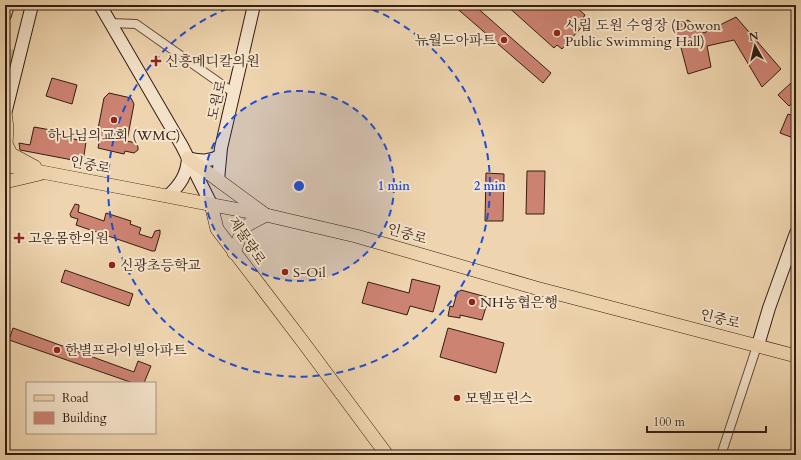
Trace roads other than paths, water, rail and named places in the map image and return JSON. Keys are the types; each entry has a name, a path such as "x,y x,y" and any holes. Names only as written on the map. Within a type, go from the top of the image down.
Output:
{"main road":[{"path":"5,15 8,5"},
{"name":"도원로","path":"218,180 220,156 254,5"},
{"name":"제물량로","path":"99,6 111,23 188,158 211,204 217,229 387,455"},
{"path":"34,7 5,114 7,128 6,144 11,154 45,173"},
{"path":"188,158 199,161 208,161 220,156"},
{"path":"188,158 266,215 248,224 242,230 234,253"},
{"path":"168,196 181,182 188,167 188,158"},
{"name":"인중로","path":"5,165 266,215 356,236 536,288 796,356"},
{"path":"5,182 45,173"},
{"path":"758,345 769,308 796,233"}],"street":[{"path":"111,23 136,24 234,93"},
{"path":"721,455 758,345"}],"tunnel":[{"path":"5,87 15,49"}],"place":[{"name":"시립 도원 수영장 (Dowon Public Swimming Hall)","path":"557,33"},
{"name":"뉴월드아파트","path":"504,40"},
{"name":"신흥메디칼의원","path":"156,61"},
{"name":"하나님의교회 (WMC)","path":"114,120"},
{"name":"고운몸한의원","path":"19,238"},
{"name":"신광초등학교","path":"112,265"},
{"name":"S-Oil","path":"285,272"},
{"name":"NH농협은행","path":"472,302"},
{"name":"한별프라이빌아파트","path":"57,350"},
{"name":"모텔프린스","path":"457,398"}]}
